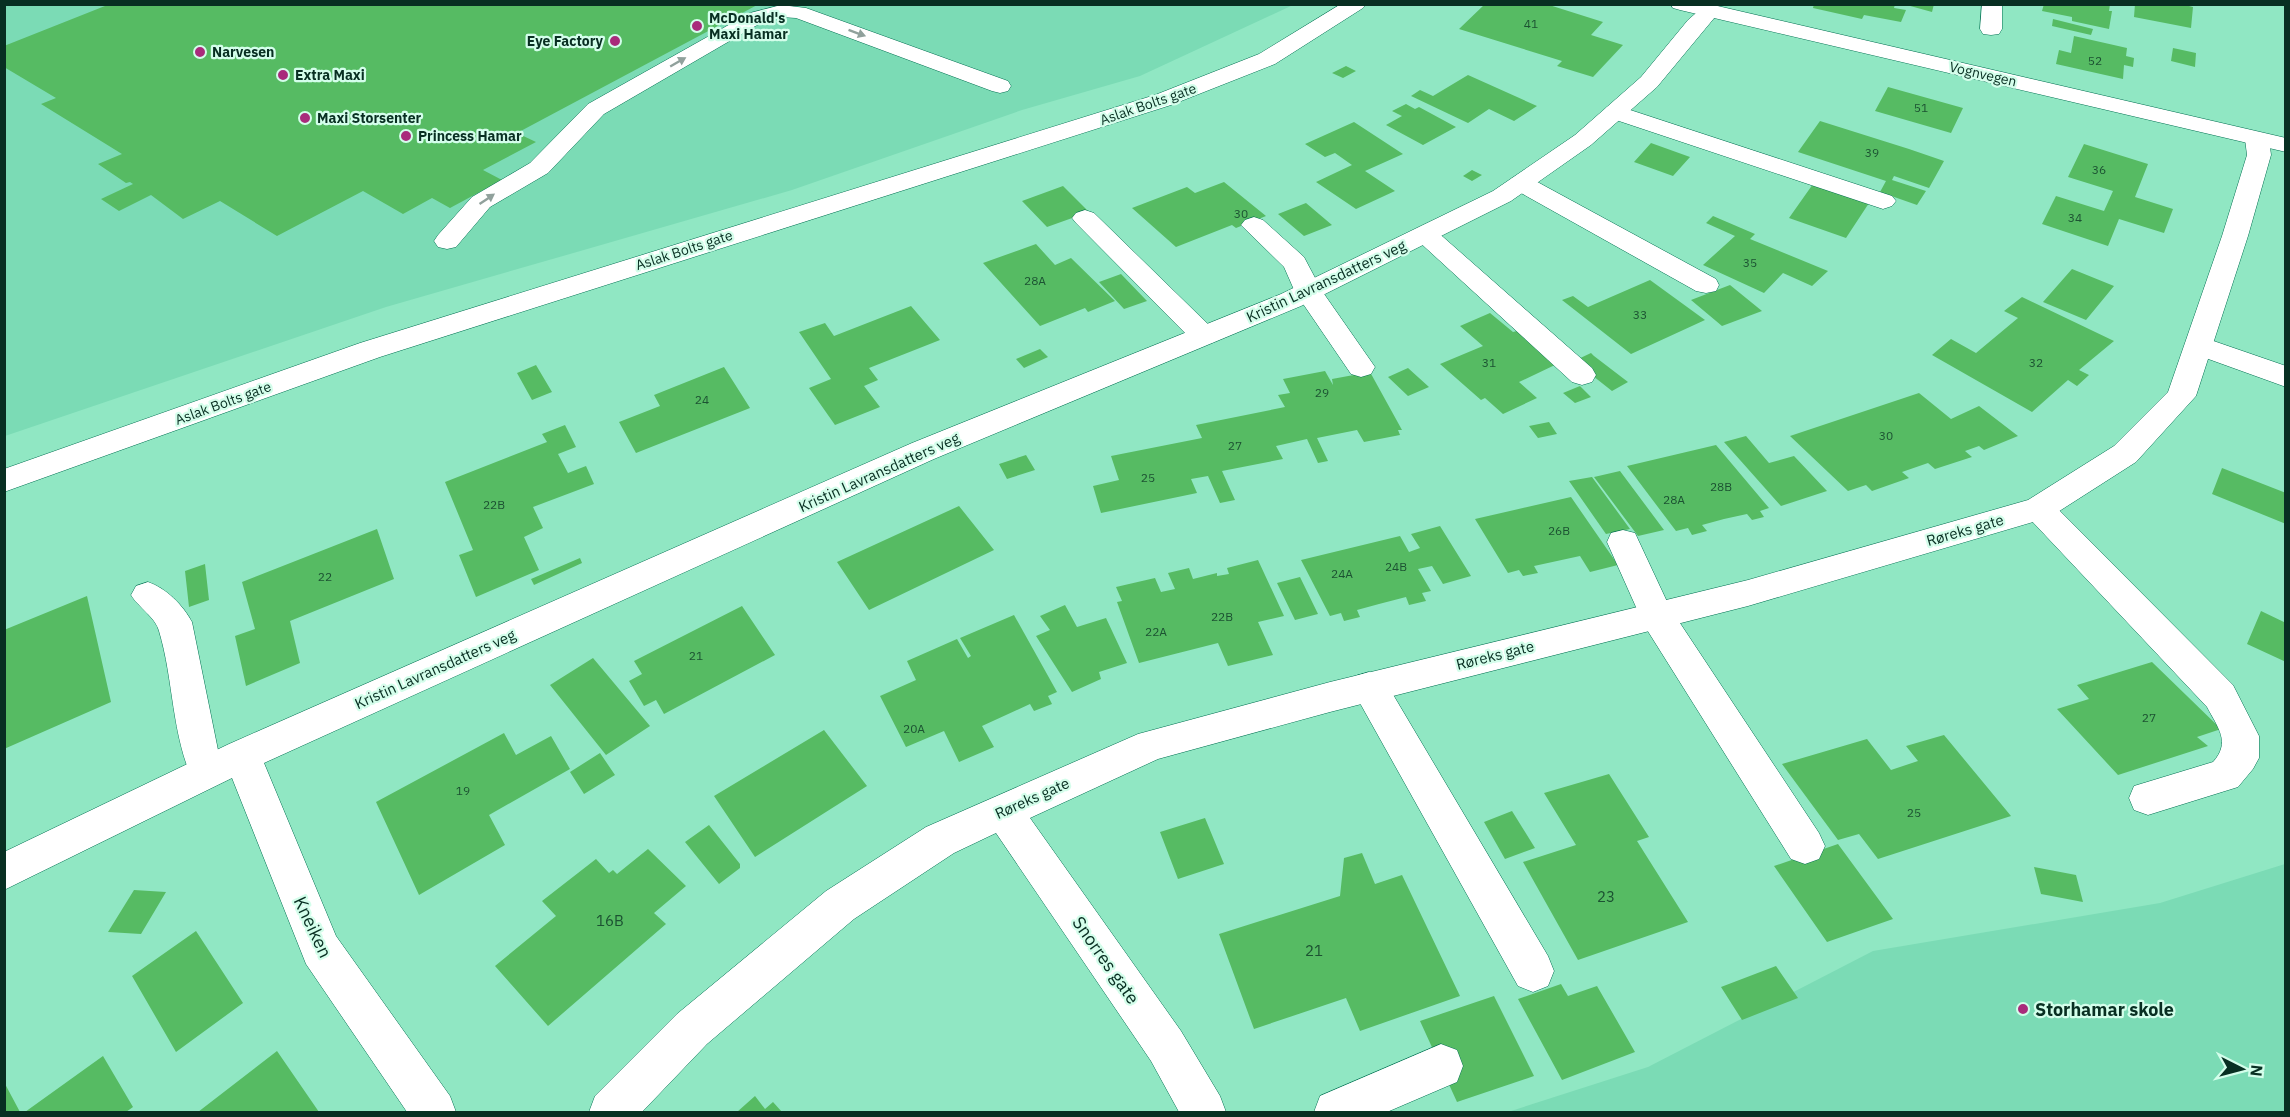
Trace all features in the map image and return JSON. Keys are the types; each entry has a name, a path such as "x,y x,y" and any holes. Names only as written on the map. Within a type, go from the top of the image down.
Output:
{"street":[{"name":"Aslak Bolts gate","path":"4,481 370,350 1163,100 1267,59 1356,4"},
{"name":"Vognvegen","path":"1680,4 2271,142"},
{"path":"1991,28 1992,4"},
{"path":"447,240 481,202 598,136 633,102 642,83 757,17 781,11 800,12 1000,86"},
{"name":"Kristin Lavransdatters veg","path":"4,872 224,763 923,451 1309,292 1502,196 1583,140 1649,82 1710,11"},
{"path":"1615,112 1883,201"},
{"name":"Røreks gate","path":"611,1113 692,1029 840,905 940,840 1151,745 1369,687 1748,593 2039,509 2125,454 2181,396 2259,155 2271,142"},
{"path":"1521,183 1706,285"},
{"path":"1085,218 1204,336"},
{"path":"1254,225 1295,263 1309,292 1361,367"},
{"path":"1425,234 1582,375"},
{"path":"2199,345 2286,377"},
{"path":"2039,509 2220,696 2241,736 2240,758 2225,775 2148,798"},
{"path":"1623,542 1656,615 1805,846"},
{"name":"Kneiken","path":"148,595 175,622 199,750 224,763 321,950 434,1113"},
{"path":"1369,687 1533,971"},
{"name":"Snorres gate","path":"1003,811 1166,1046 1204,1113"},
{"path":"1336,1113 1441,1066"}],"shaded area":[{"path":"4,5 1293,5 1140,76 1022,110 792,190 386,307 5,436"},
{"name":"Storhamar skole","path":"2285,864 2285,1112 1508,1112 1648,1067 1873,951 2160,903"}],"building":[{"name":"Maxi Storsenter","path":"110,4 759,4 517,133 536,142 483,170 502,180 450,208 432,198 403,214 363,191 277,236 220,201 183,219 151,195 119,211 101,199 133,184 126,183 98,164 122,154 41,104 56,98 4,67 4,46"},
{"path":"1485,4 1546,4 1603,22 1591,35 1623,45 1593,77 1557,66 1562,61 1459,29"},
{"path":"1814,4 1895,4 1894,8 1906,10 1901,22 1864,15 1862,19 1813,8"},
{"path":"1903,4 1934,4 1932,12"},
{"path":"2044,4 2110,4 2109,11 2112,11 2109,29 2072,21 2072,17 2042,11"},
{"path":"2135,4 2181,4 2193,7 2191,28 2134,17"},
{"path":"2053,19 2093,29 2091,35 2052,26"},
{"path":"2074,36 2127,48 2126,56 2134,58 2133,67 2124,65 2123,79 2056,64 2059,50 2071,53"},
{"path":"2173,48 2196,53 2195,67 2171,61"},
{"path":"1346,66 1356,71 1343,78 1332,73"},
{"path":"1468,75 1537,106 1514,121 1489,109 1468,123 1411,96 1420,90 1433,96"},
{"path":"1888,87 1963,108 1951,133 1875,111"},
{"path":"1406,104 1415,109 1419,107 1456,127 1423,145 1386,125 1402,116 1392,111"},
{"path":"1820,121 1944,161 1929,188 1894,176 1892,180 1926,191 1917,205 1880,192 1886,181 1798,152"},
{"path":"1354,122 1403,154 1365,171 1395,191 1356,209 1316,182 1352,165 1335,153 1325,157 1305,144"},
{"path":"1651,143 1690,157 1673,176 1634,162"},
{"path":"2084,144 2148,164 2135,197 2173,209 2164,233 2119,219 2108,246 2042,224 2056,196 2104,211 2113,191 2068,177"},
{"path":"1472,170 1482,175 1472,181 1463,176"},
{"path":"1224,182 1266,216 1236,228 1232,225 1176,247 1132,208 1187,187 1195,193"},
{"path":"1813,184 1869,203 1846,238 1789,218"},
{"path":"1063,186 1089,212 1047,227 1022,201"},
{"path":"1306,203 1332,225 1304,236 1278,214"},
{"path":"1713,216 1755,234 1750,239 1828,271 1812,286 1783,273 1764,293 1703,265 1735,236 1706,223"},
{"path":"1036,244 1055,265 1071,258 1115,301 1088,312 1085,308 1040,326 983,263"},
{"path":"2072,269 2114,286 2086,320 2043,302"},
{"path":"1121,274 1147,301 1124,309 1099,282"},
{"path":"1650,280 1705,320 1631,354 1562,300 1573,296 1588,307"},
{"path":"1730,285 1762,311 1722,326 1691,300"},
{"path":"2022,297 2114,341 2079,370 2089,375 2077,386 2068,380 2032,412 1932,355 1951,339 1976,353 2018,318 2004,311"},
{"path":"911,306 940,340 869,368 878,380 864,386 880,407 835,425 809,388 831,379 799,332 825,323 834,336"},
{"path":"1490,313 1513,332 1517,331 1557,364 1519,382 1537,398 1503,414 1485,398 1481,400 1440,364 1483,346 1460,326"},
{"path":"1040,349 1048,357 1024,368 1016,359"},
{"path":"1591,353 1628,382 1612,391 1574,361"},
{"path":"536,365 552,392 532,400 517,373"},
{"path":"724,367 750,408 636,453 619,422 660,406 654,395"},
{"path":"1408,368 1429,387 1408,396 1388,377"},
{"path":"1325,371 1333,385 1332,379 1370,372 1402,430 1398,430 1400,435 1364,442 1357,430 1317,438 1328,461 1318,463 1307,439 1276,446 1283,459 1222,471 1235,500 1220,503 1208,476 1191,479 1197,493 1101,513 1093,486 1119,480 1111,456 1202,438 1196,425 1285,407 1278,395 1290,393 1283,379"},
{"path":"1580,386 1591,397 1575,403 1563,393"},
{"path":"1919,393 1951,419 1979,406 2018,436 1984,450 1979,446 1965,451 1972,457 1935,469 1928,463 1902,472 1909,478 1872,491 1866,485 1848,491 1790,436"},
{"path":"1549,422 1557,434 1538,438 1529,426"},
{"path":"565,425 576,447 558,454 568,473 586,466 594,484 533,507 543,528 524,537 539,570 476,597 459,555 473,550 445,482 547,442 542,434"},
{"path":"1746,436 1769,463 1794,456 1827,491 1781,506 1724,442"},
{"path":"1716,445 1769,508 1760,511 1764,517 1752,520 1747,514 1724,519 1702,525 1707,531 1692,535 1688,528 1676,531 1627,466"},
{"path":"1026,455 1035,470 1007,479 999,464"},
{"path":"2222,468 2286,493 2286,524 2212,494"},
{"path":"1620,471 1664,530 1638,536 1594,477"},
{"path":"1592,477 1630,529 1606,534 1569,481"},
{"path":"1571,497 1618,565 1590,572 1580,556 1534,566 1538,573 1523,576 1519,570 1508,573 1475,519"},
{"path":"959,506 994,550 869,610 837,562"},
{"path":"1440,526 1471,576 1443,584 1432,566 1418,569 1431,591 1422,593 1426,601 1409,605 1406,597 1357,610 1360,617 1344,621 1341,613 1330,616 1301,560 1400,536 1409,552 1420,548 1411,534"},
{"path":"377,529 394,579 290,621 300,663 246,686 235,636 255,629 242,582"},
{"path":"580,558 582,563 534,585 531,579"},
{"path":"1258,560 1284,616 1258,622 1273,655 1228,666 1218,643 1139,663 1117,602 1122,601 1116,587 1155,578 1161,592 1175,589 1168,573 1189,568 1193,579 1217,573 1217,576 1229,574 1227,568"},
{"path":"205,564 209,600 189,607 185,571"},
{"path":"1300,577 1318,614 1295,620 1277,583"},
{"path":"87,596 111,702 4,749 4,630"},
{"path":"1065,605 1077,627 1106,618 1127,663 1099,672 1101,679 1072,692 1036,636 1050,630 1040,616"},
{"path":"742,606 775,655 664,714 656,700 644,706 629,681 642,674 634,661"},
{"path":"2261,611 2286,623 2286,662 2247,644"},
{"path":"1014,615 1057,692 1048,696 1052,704 1034,711 1030,704 982,726 994,747 959,762 944,731 906,747 880,696 916,680 907,661 957,639 968,658 971,656 960,638"},
{"path":"593,658 650,726 606,755 550,685"},
{"path":"2152,662 2221,729 2197,737 2208,746 2118,775 2057,709 2089,699 2077,685"},
{"path":"824,730 867,786 755,857 714,796"},
{"path":"504,733 516,755 551,736 570,769 489,815 505,845 419,895 376,802"},
{"path":"1944,735 2011,816 1878,859 1859,834 1838,840 1782,764 1867,739 1891,770 1918,761 1906,746"},
{"path":"600,753 615,775 584,794 570,772"},
{"path":"1609,774 1649,837 1637,841 1688,922 1578,960 1523,862 1576,845 1544,793"},
{"path":"1512,811 1535,848 1505,859 1484,822"},
{"path":"1205,818 1224,864 1178,879 1160,832"},
{"path":"709,825 740,864 740,868 719,884 685,842"},
{"path":"1838,844 1893,919 1827,942 1774,866"},
{"path":"648,849 686,886 654,913 666,924 548,1026 495,966 556,916 542,901 596,859 609,873 613,870 617,874"},
{"path":"1362,853 1375,884 1402,875 1460,996 1360,1031 1346,998 1254,1029 1219,934 1340,896 1344,858"},
{"path":"2034,867 2076,875 2083,902 2041,894"},
{"path":"134,890 166,892 141,934 108,932"},
{"path":"196,931 243,1003 176,1052 132,976"},
{"path":"1776,966 1798,998 1742,1020 1721,987"},
{"path":"1561,984 1568,996 1597,986 1635,1052 1562,1080 1518,999"},
{"path":"1494,996 1534,1076 1457,1102 1420,1021"},
{"path":"277,1051 319,1112 198,1112"},
{"path":"103,1056 133,1107 126,1112 25,1112"},
{"path":"4,1082 20,1112 4,1112"},
{"path":"755,1096 765,1109 773,1102 782,1112 737,1112"}],"place":[{"name":"McDonald's Maxi Hamar","path":"697,26"},
{"name":"Eye Factory","path":"615,41"},
{"name":"Narvesen","path":"200,52"},
{"name":"Extra Maxi","path":"283,75"},
{"name":"Maxi Storsenter","path":"305,118"},
{"name":"Princess Hamar","path":"406,136"},
{"name":"Storhamar skole","path":"2023,1009"}]}
